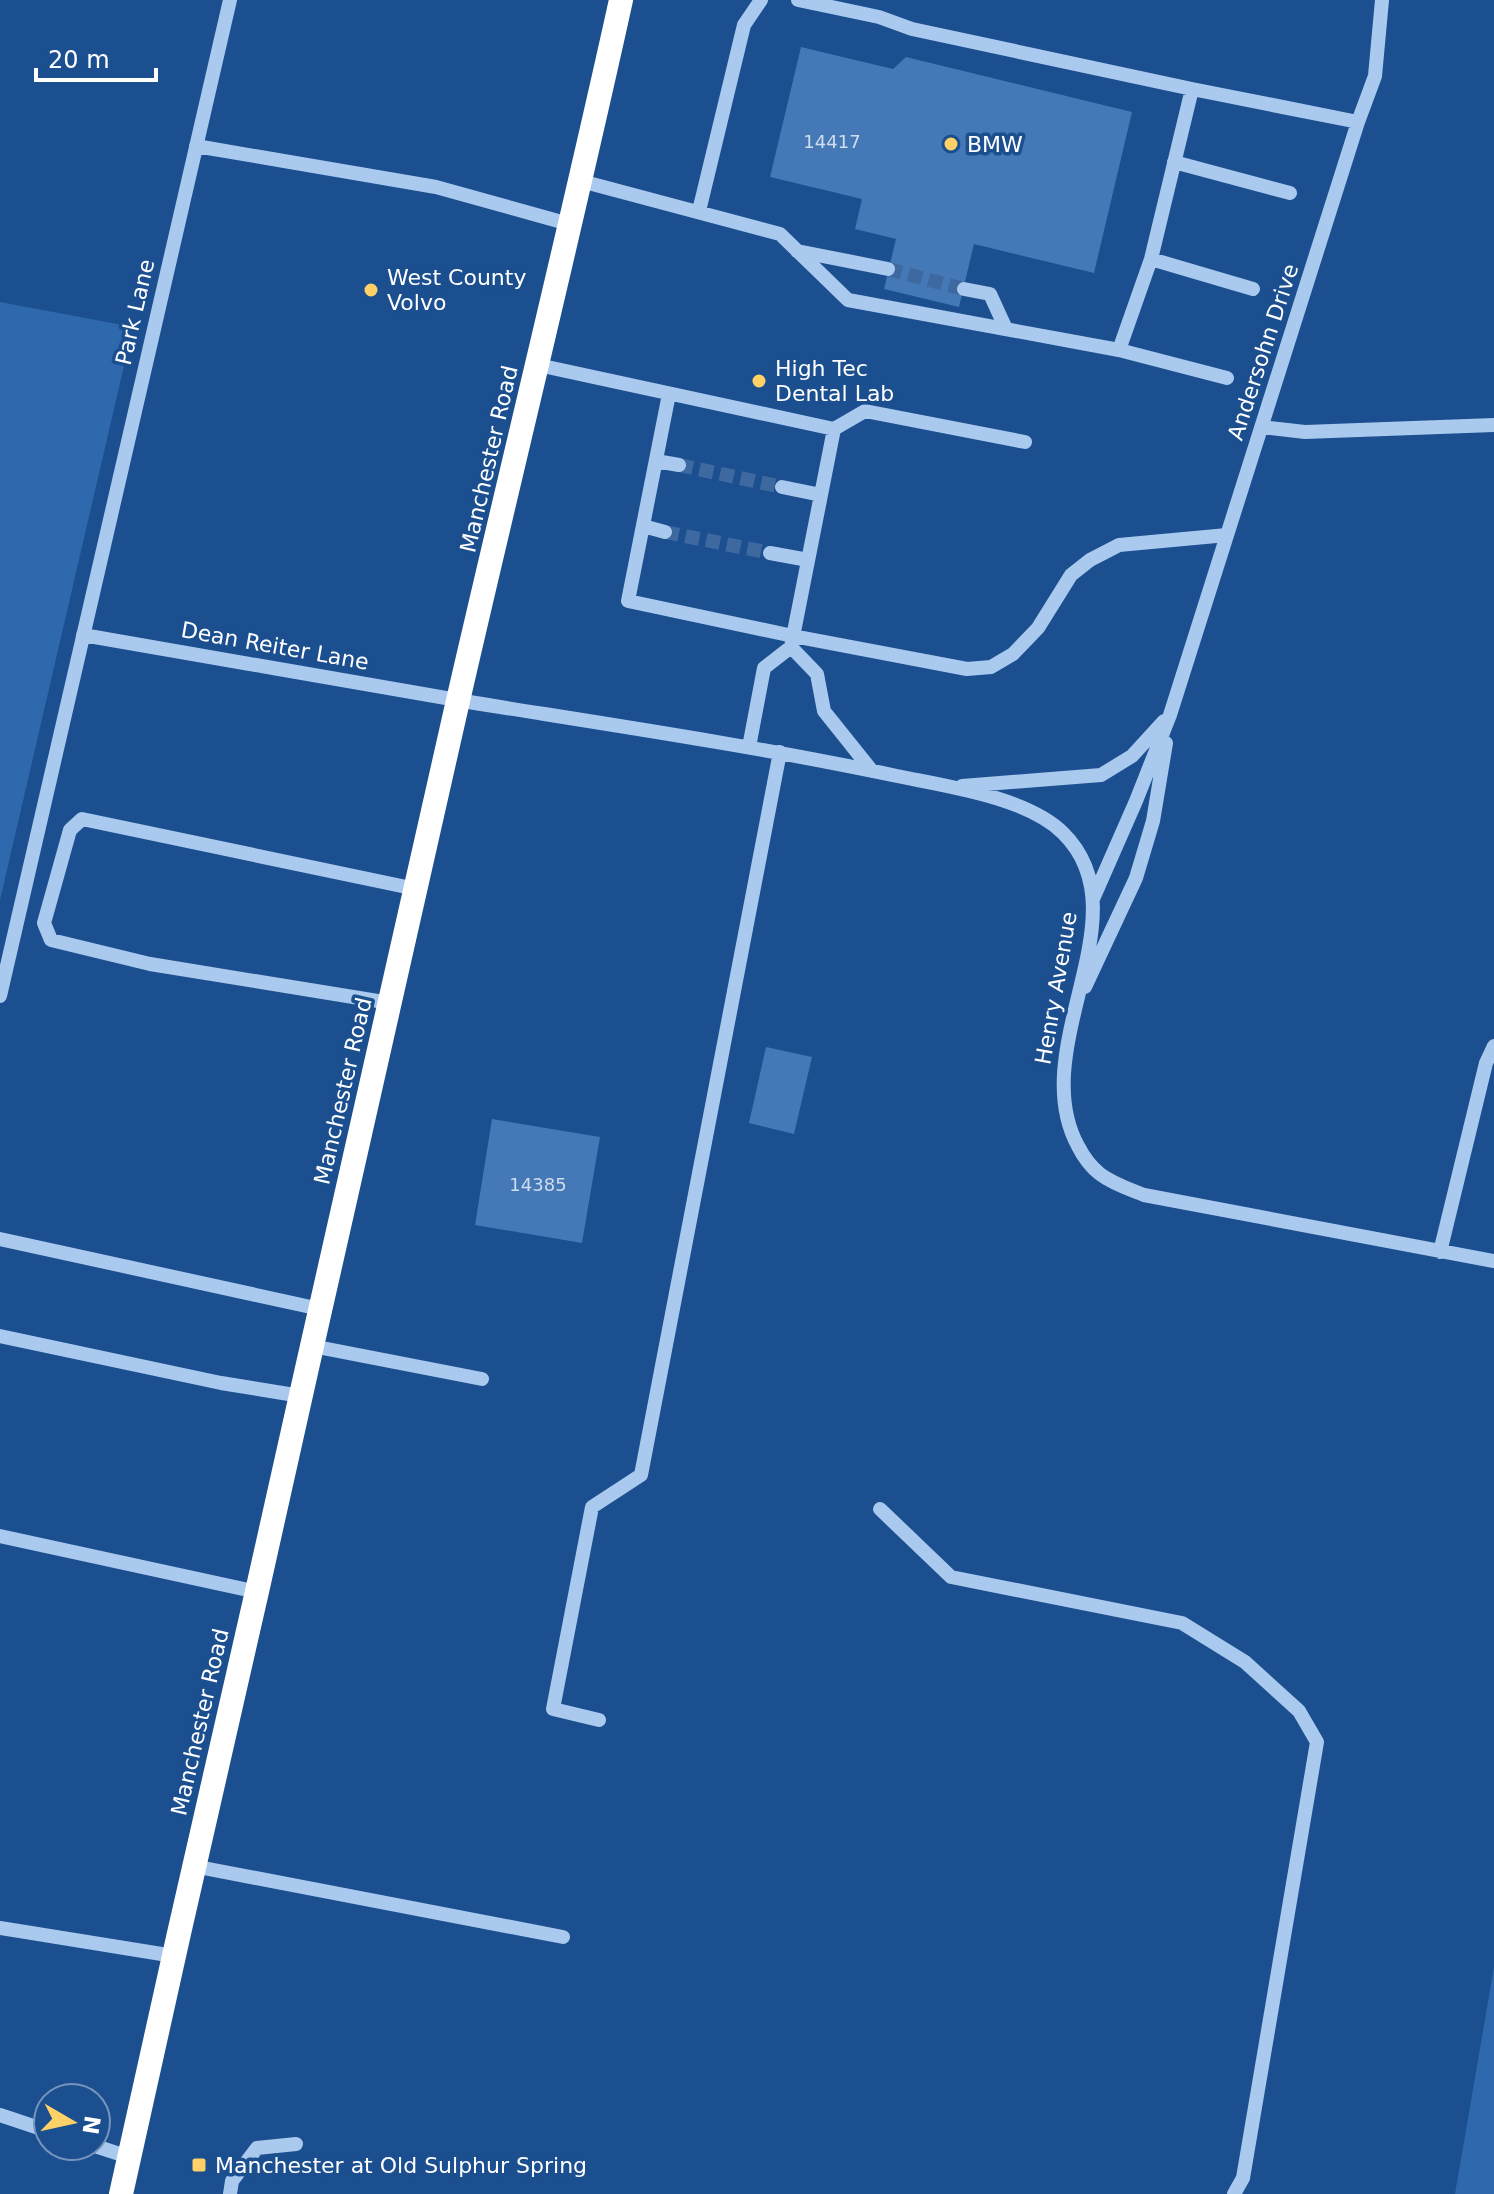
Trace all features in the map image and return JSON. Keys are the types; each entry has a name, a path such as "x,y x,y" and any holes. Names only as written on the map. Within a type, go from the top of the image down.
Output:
{"highway":[{"name":"Manchester Road","path":"121,2194 458,700 621,0"}],"street":[{"name":"Park Lane","path":"0,996 230,0"},
{"path":"699,211 744,25 761,0"},
{"path":"798,0 879,17 912,29 1358,122"},
{"path":"879,17 883,0"},
{"name":"Andersohn Drive","path":"1093,899 1170,715 1375,76 1382,0"},
{"path":"1119,350 1151,259 1192,89"},
{"path":"196,146 436,187 569,224"},
{"path":"1174,162 1290,193"},
{"path":"581,181 780,234 848,300 1119,350 1227,378"},
{"path":"797,251 888,269"},
{"path":"1151,259 1253,289"},
{"path":"964,289 990,294 1006,329"},
{"path":"538,365 834,429 865,411 1025,442"},
{"path":"669,394 628,601 792,641 967,669 991,667 1013,654 1038,628 1071,575 1090,560 1119,545 1227,535"},
{"path":"1262,427 1305,432 1494,425"},
{"path":"749,747 764,668 792,641 834,429"},
{"path":"656,461 679,465"},
{"path":"782,487 821,495"},
{"path":"643,526 665,532"},
{"path":"770,553 808,560"},
{"name":"Dean Reiter Lane","path":"83,635 458,700"},
{"path":"792,641 817,674 824,711 872,771"},
{"name":"Henry Avenue","path":"458,700 780,752 1007,801 1042,818 1060,830 1075,846 1086,865 1093,899 1091,938 1072,1017 1063,1084 1064,1111 1077,1145 1098,1173 1144,1195 1494,1261"},
{"name":"Andersohn Drive","path":"949,787 1101,775 1132,756 1170,715"},
{"name":"Andersohn Drive","path":"1072,1017 1136,878 1153,821 1170,715"},
{"path":"599,1720 553,1709 592,1507 641,1475 780,752"},
{"path":"390,1003 150,964 51,940 44,923 70,830 82,819 416,889"},
{"path":"1440,1252 1486,1063 1494,1046"},
{"path":"0,1239 320,1309"},
{"path":"0,1336 221,1383 301,1396"},
{"path":"312,1346 482,1379"},
{"path":"880,1509 951,1577 1182,1623 1245,1662 1299,1711 1317,1742 1243,2178 1234,2194"},
{"path":"0,1536 257,1592"},
{"path":"193,1866 563,1937"},
{"path":"0,1928 174,1956"},
{"path":"0,2115 32,2126"},
{"path":"230,2194 232,2181 257,2148 296,2144"},
{"path":"112,2152 129,2157"}],"shaded area":[{"path":"0,302 133,327 0,900"},
{"path":"1494,1967 1494,2194 1455,2194"}],"building":[{"name":"BMW","path":"801,47 893,69 906,57 1132,112 1094,273 974,244 959,307 884,289 896,239 855,229 862,199 770,177"},
{"path":"766,1047 812,1057 794,1134 749,1123"},
{"path":"492,1119 600,1137 582,1243 475,1225"}],"tunnel":[{"path":"888,269 964,289"},
{"path":"679,465 782,487"},
{"path":"665,532 770,553"}],"place":[{"name":"BMW","path":"951,144"},
{"name":"West County Volvo","path":"371,290"},
{"name":"High Tec Dental Lab","path":"759,381"},
{"name":"Manchester at Old Sulphur Spring","path":"199,2165"}]}
